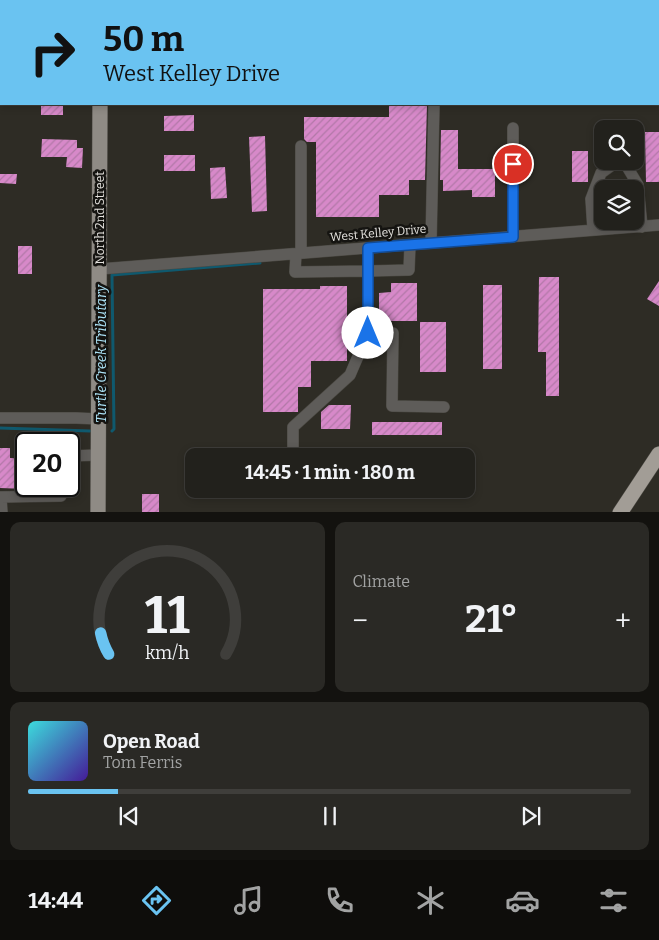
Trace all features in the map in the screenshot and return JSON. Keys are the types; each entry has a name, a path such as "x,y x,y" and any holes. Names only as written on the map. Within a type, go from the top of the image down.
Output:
{"highway":[{"path":"620,512 659,454"}],"main road":[{"name":"North 2nd Street","path":"98,512 100,105"}],"street":[{"path":"431,243 434,105"},
{"path":"513,128 513,237"},
{"path":"301,146 298,254 295,272 409,270 410,245"},
{"path":"598,180 601,173 615,163 626,164 635,180"},
{"path":"593,230 591,199 594,191"},
{"name":"West Kelley Drive","path":"644,227 659,225"},
{"name":"West Kelley Drive","path":"100,269 593,230"},
{"path":"293,448 293,427 350,375 368,333 368,248"},
{"path":"368,333 393,333 392,406 444,407"},
{"path":"0,418 99,419"},
{"path":"80,456 98,455"},
{"path":"2,512 1,497 15,497"}],"building":[{"path":"41,105 63,105 63,115 41,115"},
{"path":"389,105 427,105 425,180 409,180 409,195 379,195 379,217 316,217 316,142 307,142 304,139 304,117 389,117"},
{"path":"194,115 194,131 164,131 164,116"},
{"path":"441,130 458,130 458,169 495,169 495,197 472,197 472,190 443,191 443,180 440,180"},
{"path":"645,132 659,132 659,182 646,182"},
{"path":"265,136 267,211 252,212 249,137"},
{"path":"42,139 77,140 77,148 83,148 82,168 66,167 67,157 41,157"},
{"path":"572,151 588,151 588,182 572,182"},
{"path":"164,155 195,155 195,171 164,171"},
{"path":"225,167 227,198 211,199 210,168"},
{"path":"0,174 17,174 16,184 0,183"},
{"path":"18,246 32,246 32,274 18,274"},
{"path":"539,277 559,277 559,396 546,396 546,352 538,352"},
{"path":"659,281 659,306 647,299"},
{"path":"391,283 417,283 417,321 379,321 379,293 391,292"},
{"path":"483,285 502,285 502,369 483,369"},
{"path":"320,286 347,286 347,361 311,361 311,387 298,387 298,412 263,412 263,289 320,289"},
{"path":"420,322 446,322 446,372 420,372"},
{"path":"329,405 351,405 350,429 321,429 321,412"},
{"path":"372,422 442,422 442,435 372,435"},
{"path":"0,448 10,448 10,458 15,458 15,489 0,488"},
{"path":"142,494 159,494 159,512 142,512"}],"waterway":[{"name":"Turtle Creek Tributary","path":"112,431 114,429 112,275 260,263"},
{"name":"Turtle Creek Tributary","path":"0,428 90,431"}],"route":[{"path":"368,333 368,248 513,237 513,164"}]}
